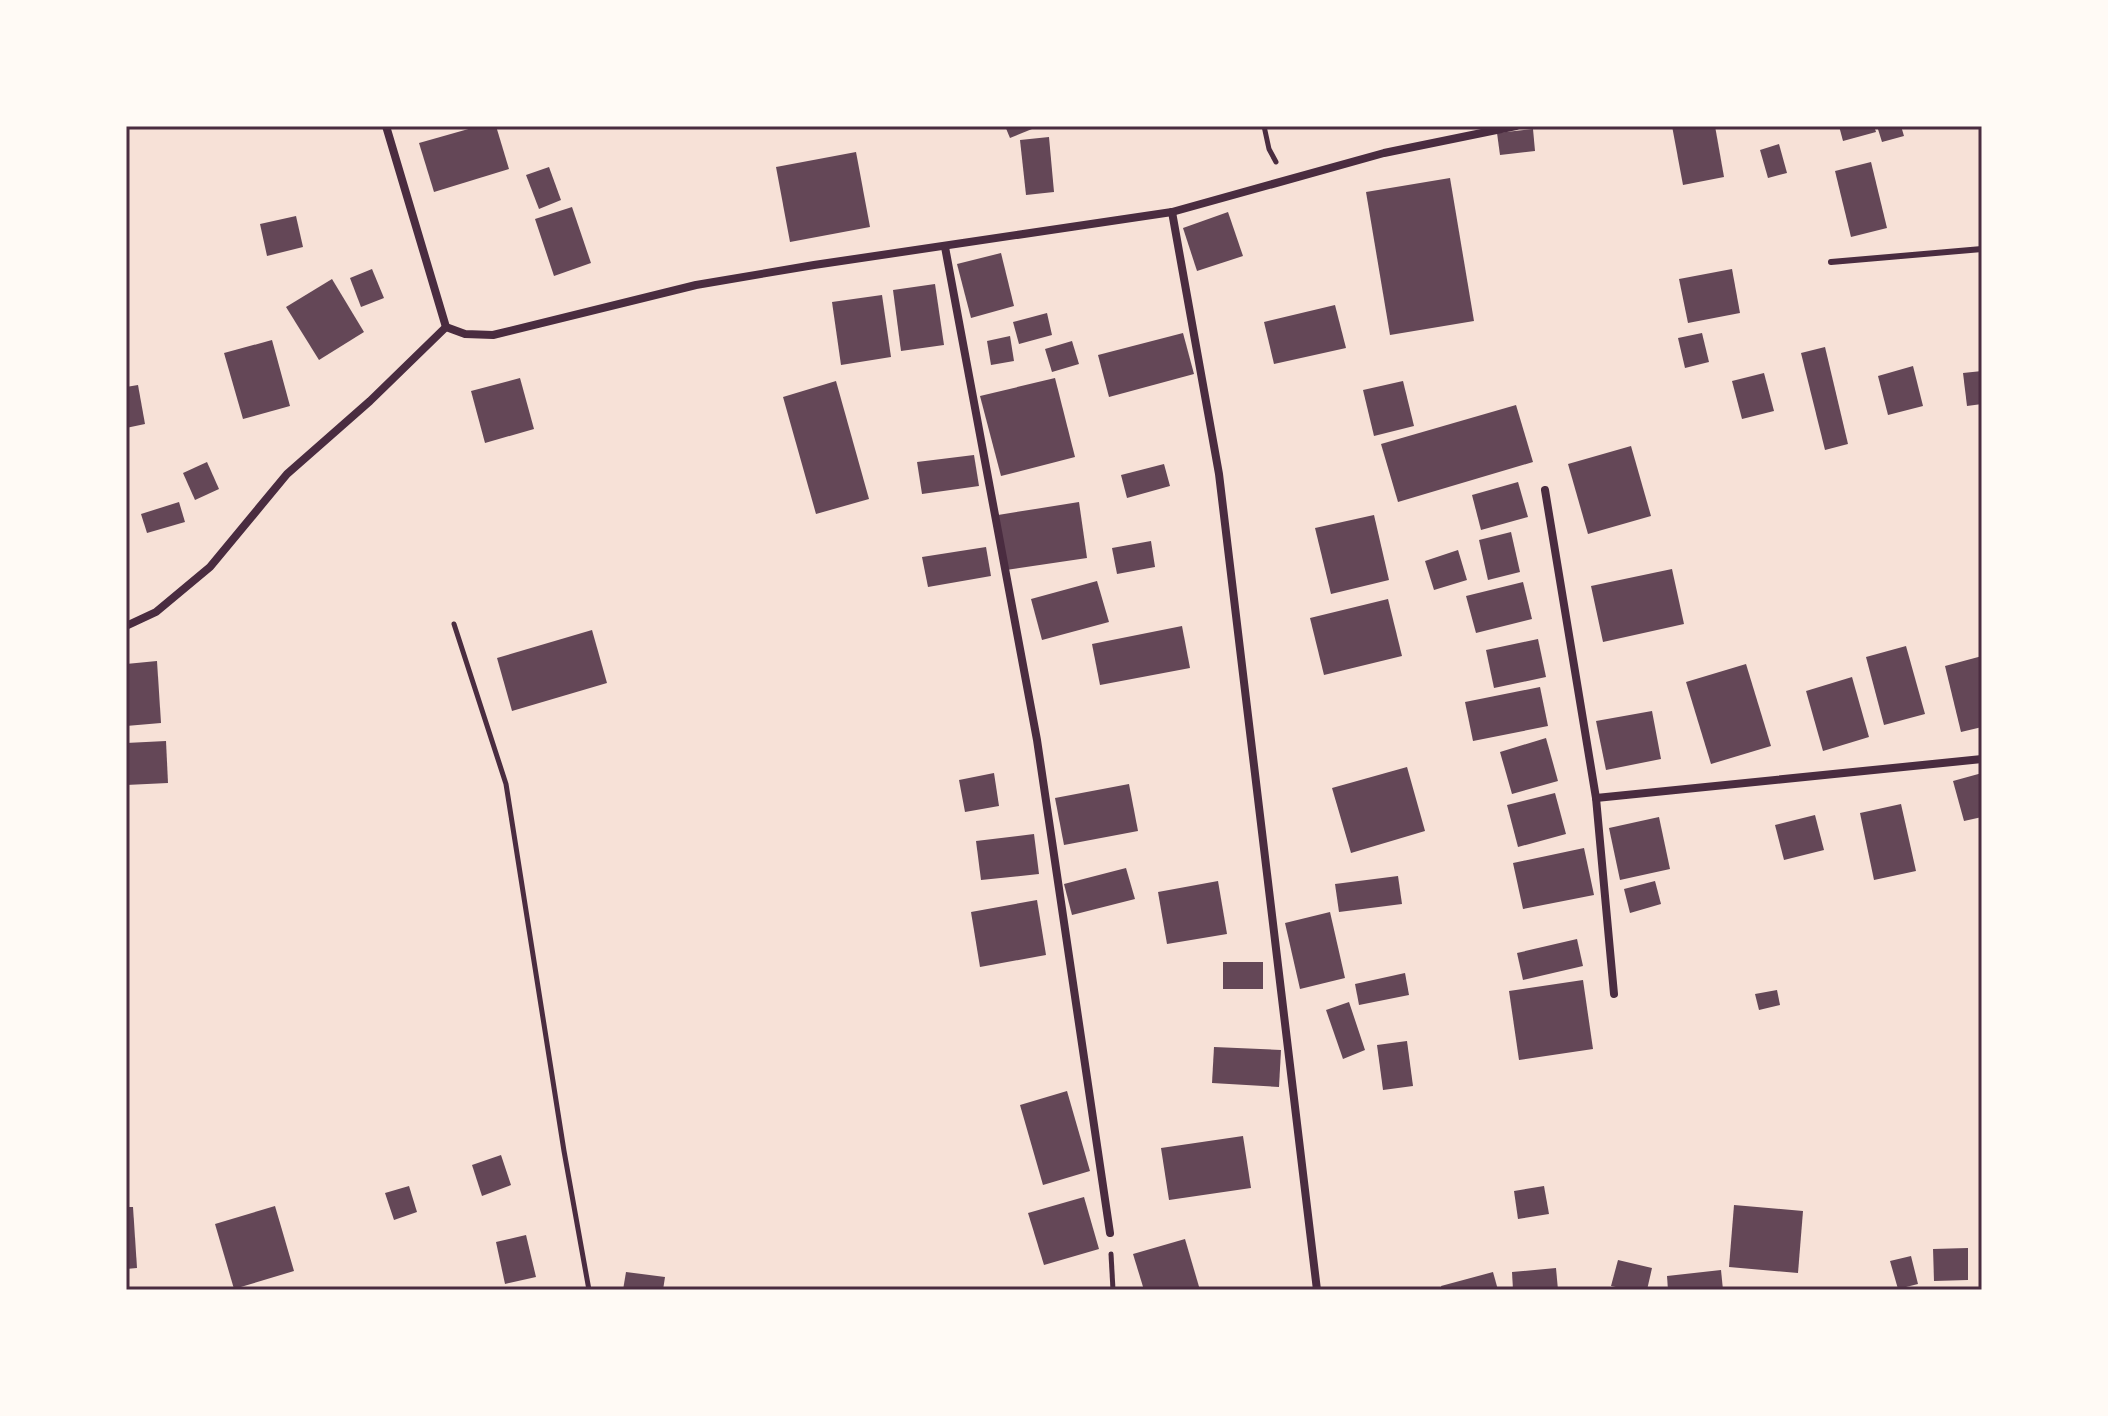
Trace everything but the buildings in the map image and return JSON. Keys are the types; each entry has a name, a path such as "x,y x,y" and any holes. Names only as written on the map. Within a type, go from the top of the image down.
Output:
{"street":[{"path":"386,126 446,327"},
{"path":"446,327 465,334 493,335 696,285 1172,212 1384,153 1516,126"},
{"path":"1172,212 1219,474 1317,1290"},
{"path":"945,247 1037,740 1110,1233"},
{"path":"126,626 156,612 210,567 287,474 370,401 446,327"},
{"path":"1545,490 1596,798 1614,994"},
{"path":"1596,798 1982,759"}],"lane":[{"path":"1831,262 1982,249"}],"path":[{"path":"1264,126 1269,149 1287,180"},
{"path":"454,624 506,784 589,1290"},
{"path":"1110,1233 1113,1290"}]}
